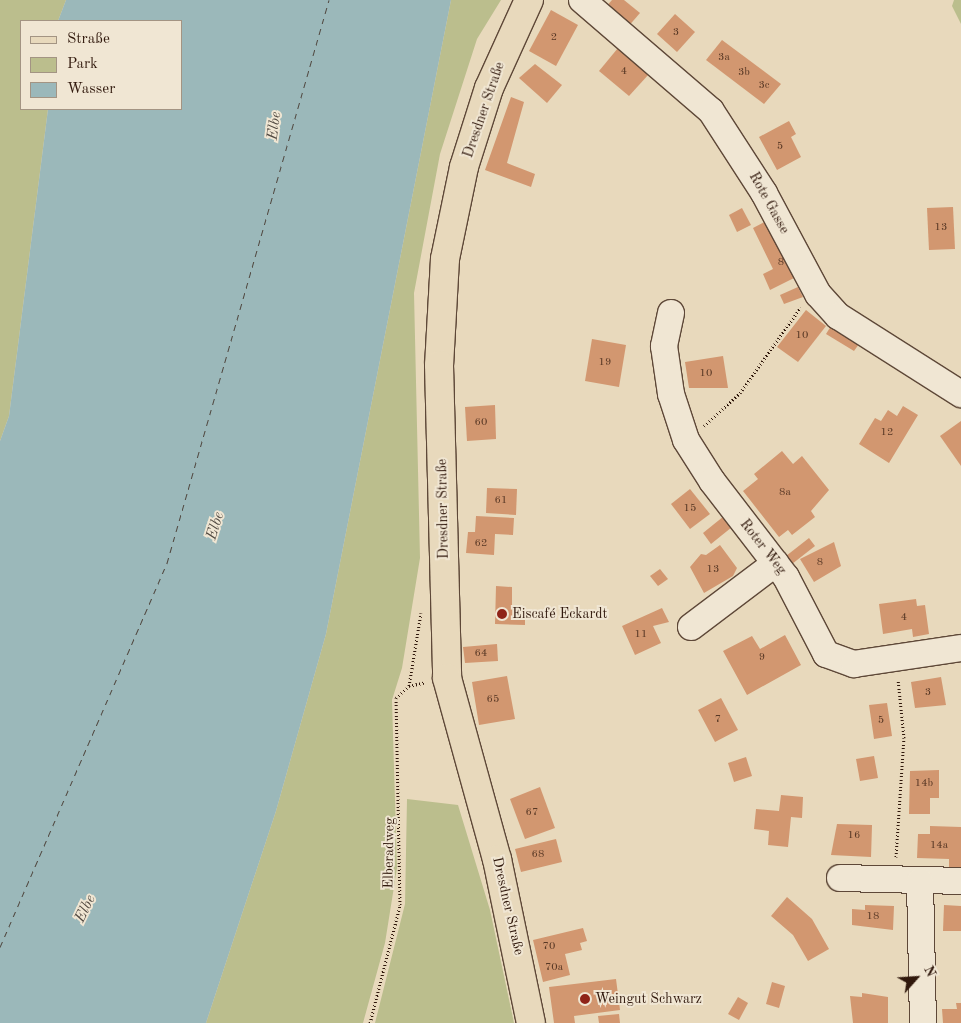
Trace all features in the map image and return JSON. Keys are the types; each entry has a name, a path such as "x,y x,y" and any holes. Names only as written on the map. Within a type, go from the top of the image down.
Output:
{"main road":[{"name":"Dresdner Straße","path":"530,0 488,88 464,167 445,259 439,365 447,678 497,859 531,1023"}],"street":[{"name":"Rote Gasse","path":"582,0 711,111 764,193 818,294 838,316 961,394"},
{"name":"Roter Weg","path":"672,313 664,346 671,394 686,440 776,563 803,604 826,654 841,662 961,648"},
{"path":"691,627 776,563"},
{"path":"840,878 961,881"},
{"path":"907,881 923,1023"}],"path":[{"path":"700,429 740,393 802,306"},
{"path":"897,676 904,747 907,881"},
{"name":"Elberadweg","path":"370,1023 400,905 396,698 409,686"}],"green space":[{"path":"0,0 66,0 58,20 20,20 20,110 48,110 9,416 0,441"},
{"path":"451,0 501,0 477,39 440,154 414,293 420,558 402,668 392,700 397,868 385,943 363,1023 206,1023 276,811 326,634"},
{"path":"954,0 961,0 961,24 952,6"},
{"path":"407,799 458,805 490,910 514,1023 375,1023 405,904"}],"water":[{"name":"Elbe","path":"66,0 451,0 326,634 276,811 206,1023 0,1023 0,441 9,416 48,110 182,110 182,20 58,20"}],"building":[{"path":"612,0 624,0 640,13 627,28 605,8"},
{"path":"551,10 578,25 556,66 529,51"},
{"path":"675,14 695,32 677,52 657,34"},
{"path":"722,40 781,84 764,104 706,60"},
{"path":"618,48 649,74 629,96 599,71"},
{"path":"535,64 562,85 547,103 519,78"},
{"path":"511,97 524,102 507,163 535,174 531,187 485,170"},
{"path":"789,121 796,134 791,137 801,157 777,170 759,137"},
{"path":"953,207 955,249 929,250 927,208"},
{"path":"742,208 751,225 737,232 729,215"},
{"path":"770,219 798,276 770,290 763,274 773,269 753,228"},
{"path":"798,287 803,297 784,304 780,295"},
{"path":"806,310 826,326 798,362 777,347"},
{"path":"831,326 859,344 854,351 826,334"},
{"path":"592,339 626,345 619,387 585,381"},
{"path":"723,356 728,388 689,388 685,362"},
{"path":"495,405 496,439 467,441 465,407"},
{"path":"903,406 918,415 889,463 859,444 875,418 881,421 888,410 897,416"},
{"path":"961,421 961,466 940,436"},
{"path":"782,451 793,464 802,456 829,490 811,511 815,517 792,535 788,530 779,537 743,491 758,479 754,474"},
{"path":"487,488 517,489 516,515 486,513"},
{"path":"690,489 710,514 690,529 671,504"},
{"path":"729,512 737,523 711,544 703,533"},
{"path":"476,516 514,518 513,535 495,534 494,555 466,553 468,532 475,532"},
{"path":"809,538 815,546 792,564 786,556"},
{"path":"834,542 841,566 814,582 800,559"},
{"path":"720,545 737,568 733,576 704,593 690,567 701,554 706,555"},
{"path":"660,569 668,579 658,586 650,576"},
{"path":"496,586 512,587 512,608 525,609 525,625 495,624"},
{"path":"916,599 917,606 925,605 929,634 913,637 912,629 883,634 879,604"},
{"path":"662,608 669,622 653,626 661,643 635,655 622,626"},
{"path":"785,635 801,665 747,695 723,651 752,636 760,649"},
{"path":"497,644 498,661 465,663 463,647"},
{"path":"507,676 515,719 479,725 472,682"},
{"path":"941,677 946,705 915,708 911,682"},
{"path":"721,698 738,730 715,742 698,710"},
{"path":"887,703 892,736 874,739 869,705"},
{"path":"874,756 878,778 860,781 856,759"},
{"path":"746,757 752,776 734,782 728,763"},
{"path":"939,770 939,798 930,798 930,814 909,814 910,771"},
{"path":"540,787 555,828 525,839 510,799"},
{"path":"781,795 803,797 802,818 791,817 788,847 768,845 769,831 754,829 756,809 779,811"},
{"path":"837,824 872,825 871,857 831,855"},
{"path":"930,826 961,827 961,869 949,869 949,859 917,858 918,834 930,834"},
{"path":"556,839 562,862 521,872 515,849"},
{"path":"787,897 812,919 829,949 808,961 793,935 771,916"},
{"path":"865,905 894,906 893,930 852,925 852,909 865,910"},
{"path":"944,905 961,906 961,931 943,931"},
{"path":"583,928 587,941 580,943 582,950 565,954 570,975 543,982 533,940"},
{"name":"Weingut Schwarz","path":"616,979 620,1010 574,1016 575,1023 554,1023 549,987"},
{"path":"772,982 785,986 779,1008 766,1004"},
{"path":"862,993 888,997 888,1023 853,1023 850,996 862,997"},
{"path":"738,997 748,1003 739,1020 728,1014"},
{"path":"956,1003 961,1003 961,1023 943,1023 942,1009 957,1009"},
{"path":"619,1014 620,1023 599,1023 598,1016"}],"ferry route":[{"path":"0,947 167,563 329,0"}],"place":[{"name":"Eiscafé Eckardt","path":"502,614"},
{"name":"Weingut Schwarz","path":"585,999"}]}
